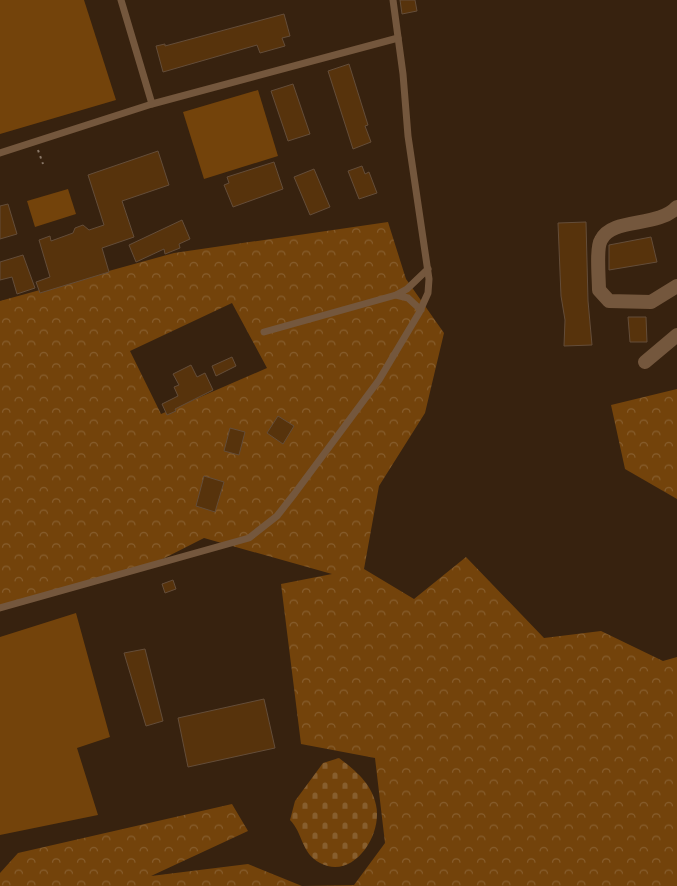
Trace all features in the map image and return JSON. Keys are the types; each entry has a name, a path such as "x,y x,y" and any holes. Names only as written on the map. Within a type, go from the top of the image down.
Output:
{"street":[{"path":"677,207 662,218 609,230 600,241 599,290 609,301 650,302 677,286"},
{"path":"645,362 677,335"}],"lane":[{"path":"121,0 152,104"},
{"path":"0,608 249,538 277,516 330,450 379,380 428,293 428,269 408,136 393,0"},
{"path":"0,153 36,143 152,104 398,38"},
{"path":"264,332 396,295 407,289 428,269"},
{"path":"396,295 408,298 420,310"}],"path":[{"path":"36,143 42,164"}],"green space":[{"path":"0,0 84,0 116,100 0,134"},
{"path":"258,90 278,156 204,179 183,112"},
{"path":"68,189 76,214 35,227 27,201"},
{"path":"388,222 406,279 444,333 425,413 379,486 364,569 414,599 466,557 544,638 601,631 663,661 677,657 677,886 302,886 354,885 385,843 375,758 301,744 281,584 332,574 204,538 143,569 0,609 0,301 174,253","holes":["232,303 267,368 161,414 130,351"]},
{"path":"677,389 677,499 625,469 611,405"},
{"path":"76,613 110,737 77,748 98,815 0,835 0,637"},
{"path":"339,758 357,773 371,790 376,805 377,817 375,829 363,852 344,866 332,867 320,863 309,854 298,831 290,820 295,801 323,763"},
{"path":"232,804 248,831 151,876 248,864 302,886 0,886 0,873 18,853"}],"building":[{"path":"400,0 415,0 417,11 402,14"},
{"path":"284,14 290,36 282,38 285,46 260,53 257,45 163,72 156,46 165,44 165,46"},
{"path":"349,64 368,125 365,126 371,142 353,149 328,71"},
{"path":"293,84 310,134 288,141 271,91"},
{"path":"158,151 169,185 122,201 134,237 102,248 109,272 40,293 36,282 50,277 39,240 50,236 51,241 73,233 75,228 83,225 89,230 104,225 88,175"},
{"path":"274,162 283,189 233,207 224,185 229,183 227,177"},
{"path":"362,166 365,174 369,172 377,193 359,199 348,171"},
{"path":"314,169 330,207 310,215 294,177"},
{"path":"8,204 17,234 0,239 0,206"},
{"path":"182,220 190,239 179,244 180,248 165,254 164,249 136,262 129,245"},
{"path":"586,222 588,301 592,345 564,346 565,320 561,296 558,223"},
{"path":"651,237 657,262 609,270 609,245"},
{"path":"23,255 35,288 17,294 12,277 0,280 0,262"},
{"path":"628,317 646,317 647,342 630,342"},
{"path":"232,357 236,366 216,376 212,366"},
{"path":"191,365 197,377 205,373 213,390 167,415 162,404 178,396 174,387 179,385 173,374"},
{"path":"278,416 294,426 283,444 267,433"},
{"path":"230,428 245,432 239,455 224,451"},
{"path":"204,476 224,482 215,512 196,506"},
{"path":"173,580 176,589 165,593 162,584"},
{"path":"145,649 163,721 146,726 124,653"},
{"path":"264,699 275,748 188,767 178,718"}]}
